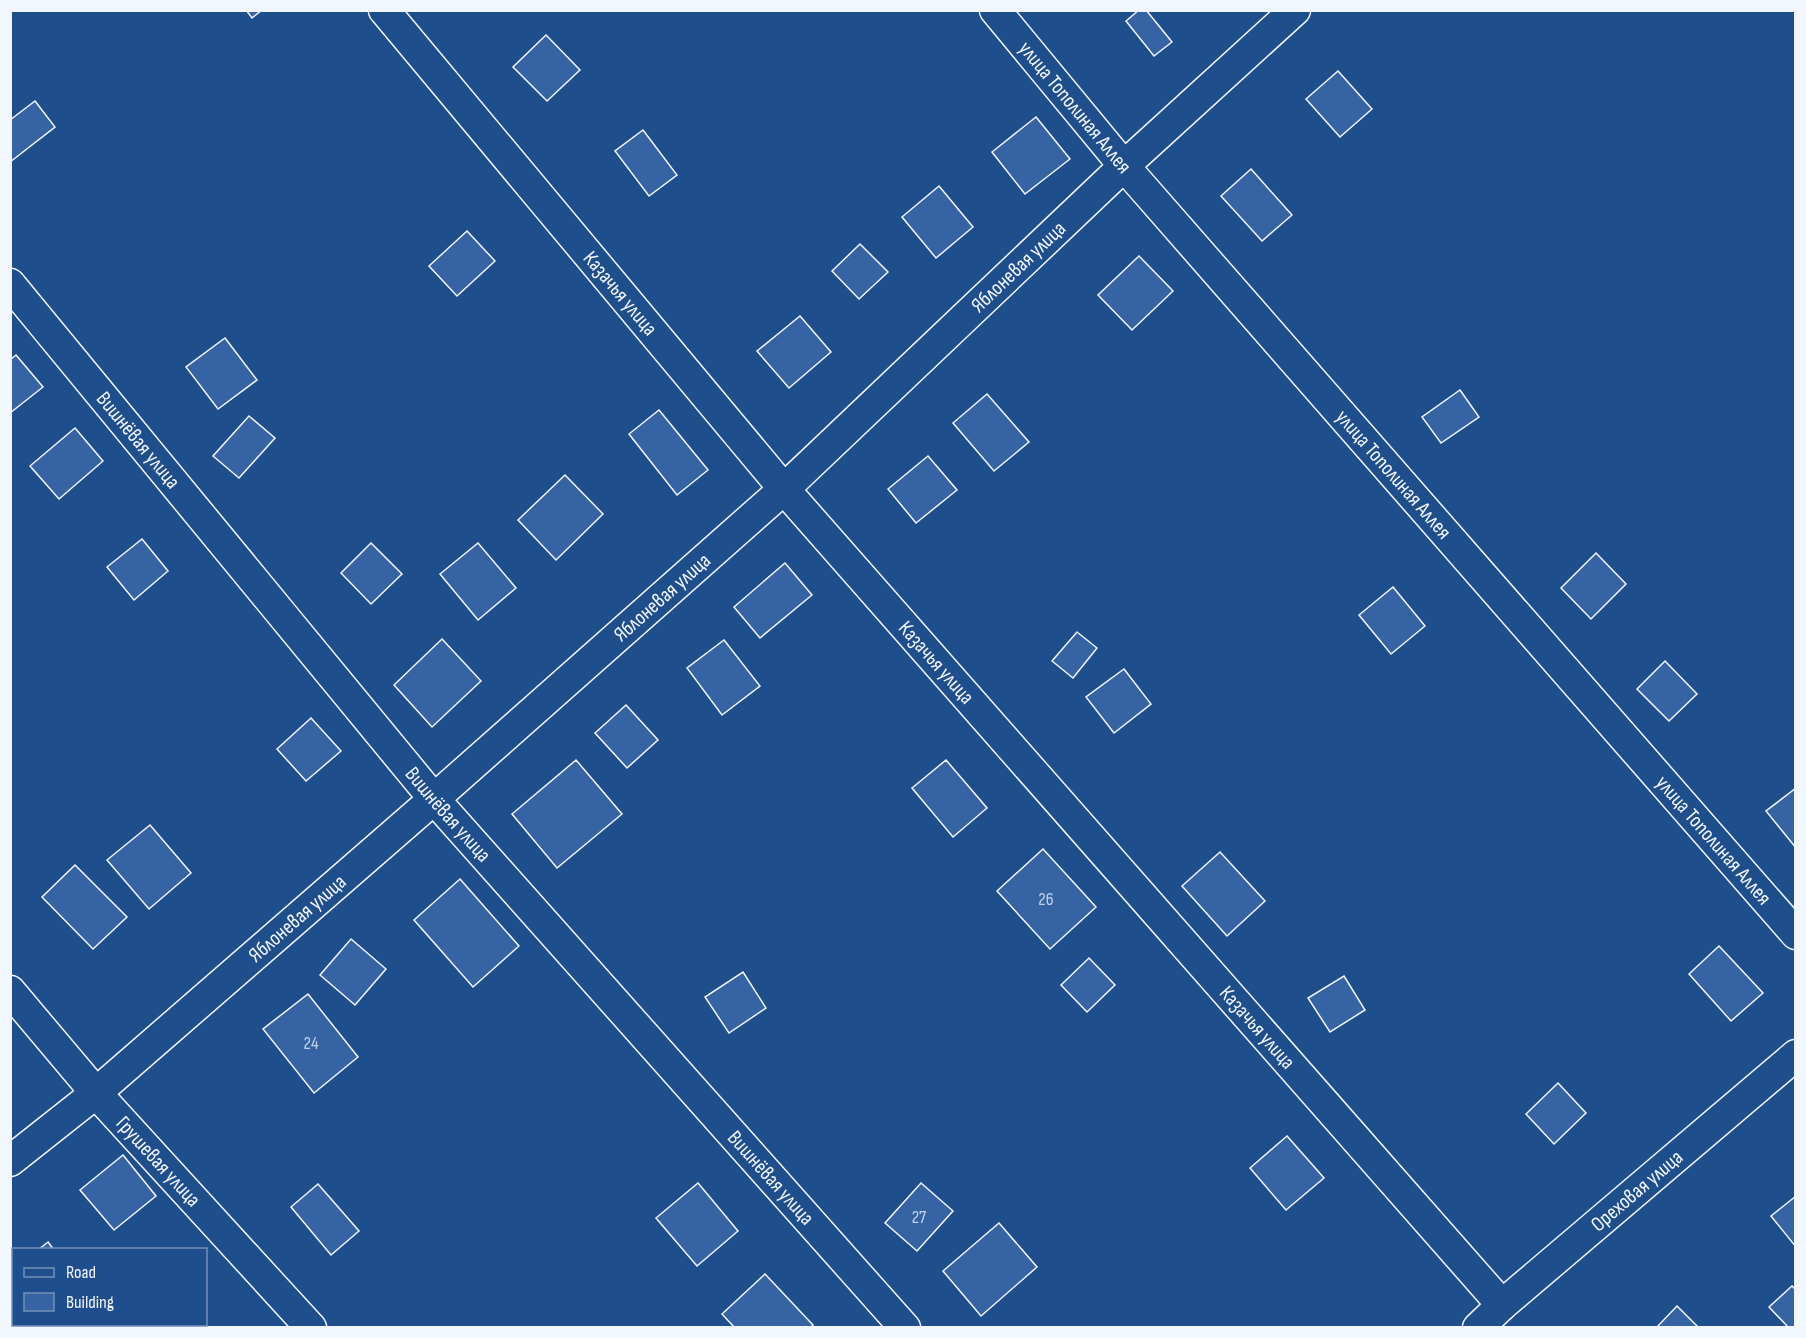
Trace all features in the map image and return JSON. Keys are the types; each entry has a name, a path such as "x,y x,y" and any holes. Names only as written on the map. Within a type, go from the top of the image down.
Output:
{"street":[{"name":"Казачья улица","path":"384,10 784,489 1502,1305"},
{"name":"улица Тополиная Аллея","path":"995,10 1124,166 1796,934"},
{"name":"Яблоневая улица","path":"10,1161 96,1093 434,799 784,489 1124,166 1295,10"},
{"name":"Вишнёвая улица","path":"10,285 434,799 905,1328"},
{"name":"Грушевая улица","path":"10,991 96,1093 311,1328"},
{"name":"Ореховая улица","path":"1478,1328 1502,1305 1796,1055"}],"building":[{"path":"246,10 262,10 252,18"},
{"path":"1139,10 1146,10 1172,42 1154,56 1126,21"},
{"path":"546,35 580,70 547,101 513,67"},
{"path":"1338,71 1372,109 1340,137 1306,99"},
{"path":"35,101 55,127 10,162 10,120"},
{"path":"1036,117 1070,159 1025,194 992,152"},
{"path":"643,130 677,175 649,196 615,151"},
{"path":"1251,169 1292,215 1262,241 1221,196"},
{"path":"939,186 973,227 936,258 902,217"},
{"path":"467,231 495,261 457,296 429,266"},
{"path":"860,244 888,272 859,299 832,271"},
{"path":"1139,256 1173,291 1132,330 1098,295"},
{"path":"800,316 831,352 789,388 757,351"},
{"path":"225,338 257,380 218,409 186,367"},
{"path":"16,355 43,387 10,413 10,360"},
{"path":"1460,390 1479,417 1441,443 1422,417"},
{"path":"987,394 1029,442 994,471 953,423"},
{"path":"659,410 708,470 677,495 629,434"},
{"path":"249,416 275,438 239,478 213,456"},
{"path":"75,428 103,461 59,499 30,466"},
{"path":"928,456 957,490 916,523 888,489"},
{"path":"565,475 603,514 556,560 518,520"},
{"path":"142,539 168,571 134,600 107,567"},
{"path":"371,543 402,574 371,604 341,573"},
{"path":"478,543 516,588 478,620 440,574"},
{"path":"1596,553 1626,584 1591,619 1561,588"},
{"path":"785,563 812,595 760,638 734,607"},
{"path":"1393,587 1425,626 1391,654 1359,615"},
{"path":"1077,632 1097,648 1073,678 1052,661"},
{"path":"442,639 481,681 432,727 394,685"},
{"path":"724,640 760,686 722,715 687,668"},
{"path":"1665,661 1697,694 1669,721 1637,689"},
{"path":"1124,669 1151,704 1114,733 1086,697"},
{"path":"626,705 658,740 627,768 595,733"},
{"path":"311,718 341,751 306,781 277,749"},
{"path":"576,760 622,814 557,868 512,814"},
{"path":"946,760 987,808 953,837 912,788"},
{"path":"1796,788 1796,848 1766,811"},
{"path":"150,825 191,873 149,909 107,860"},
{"path":"1043,849 1096,907 1050,949 997,891"},
{"path":"1220,852 1265,901 1227,936 1182,886"},
{"path":"75,865 127,917 93,949 42,897"},
{"path":"460,879 519,946 473,987 414,920"},
{"path":"351,939 386,969 355,1005 320,975"},
{"path":"1719,946 1763,993 1731,1021 1689,974"},
{"path":"1089,958 1115,985 1087,1012 1061,985"},
{"path":"743,972 766,1008 729,1033 705,997"},
{"path":"1344,976 1365,1010 1330,1032 1308,998"},
{"path":"308,994 358,1057 314,1093 263,1029"},
{"path":"1558,1083 1586,1113 1554,1144 1526,1114"},
{"path":"1287,1136 1324,1178 1286,1210 1250,1168"},
{"path":"123,1155 156,1196 114,1230 80,1190"},
{"path":"698,1183 738,1231 697,1266 656,1218"},
{"path":"921,1183 953,1211 917,1251 885,1223"},
{"path":"318,1184 359,1231 331,1255 291,1207"},
{"path":"1796,1196 1796,1247 1771,1216"},
{"path":"999,1223 1037,1267 981,1316 943,1271"},
{"path":"48,1242 52,1248 40,1248"},
{"path":"765,1274 813,1325 810,1328 735,1328 722,1314"},
{"path":"1792,1286 1796,1290 1796,1328 1789,1328 1769,1307"},
{"path":"1677,1306 1699,1328 1656,1328"}]}
